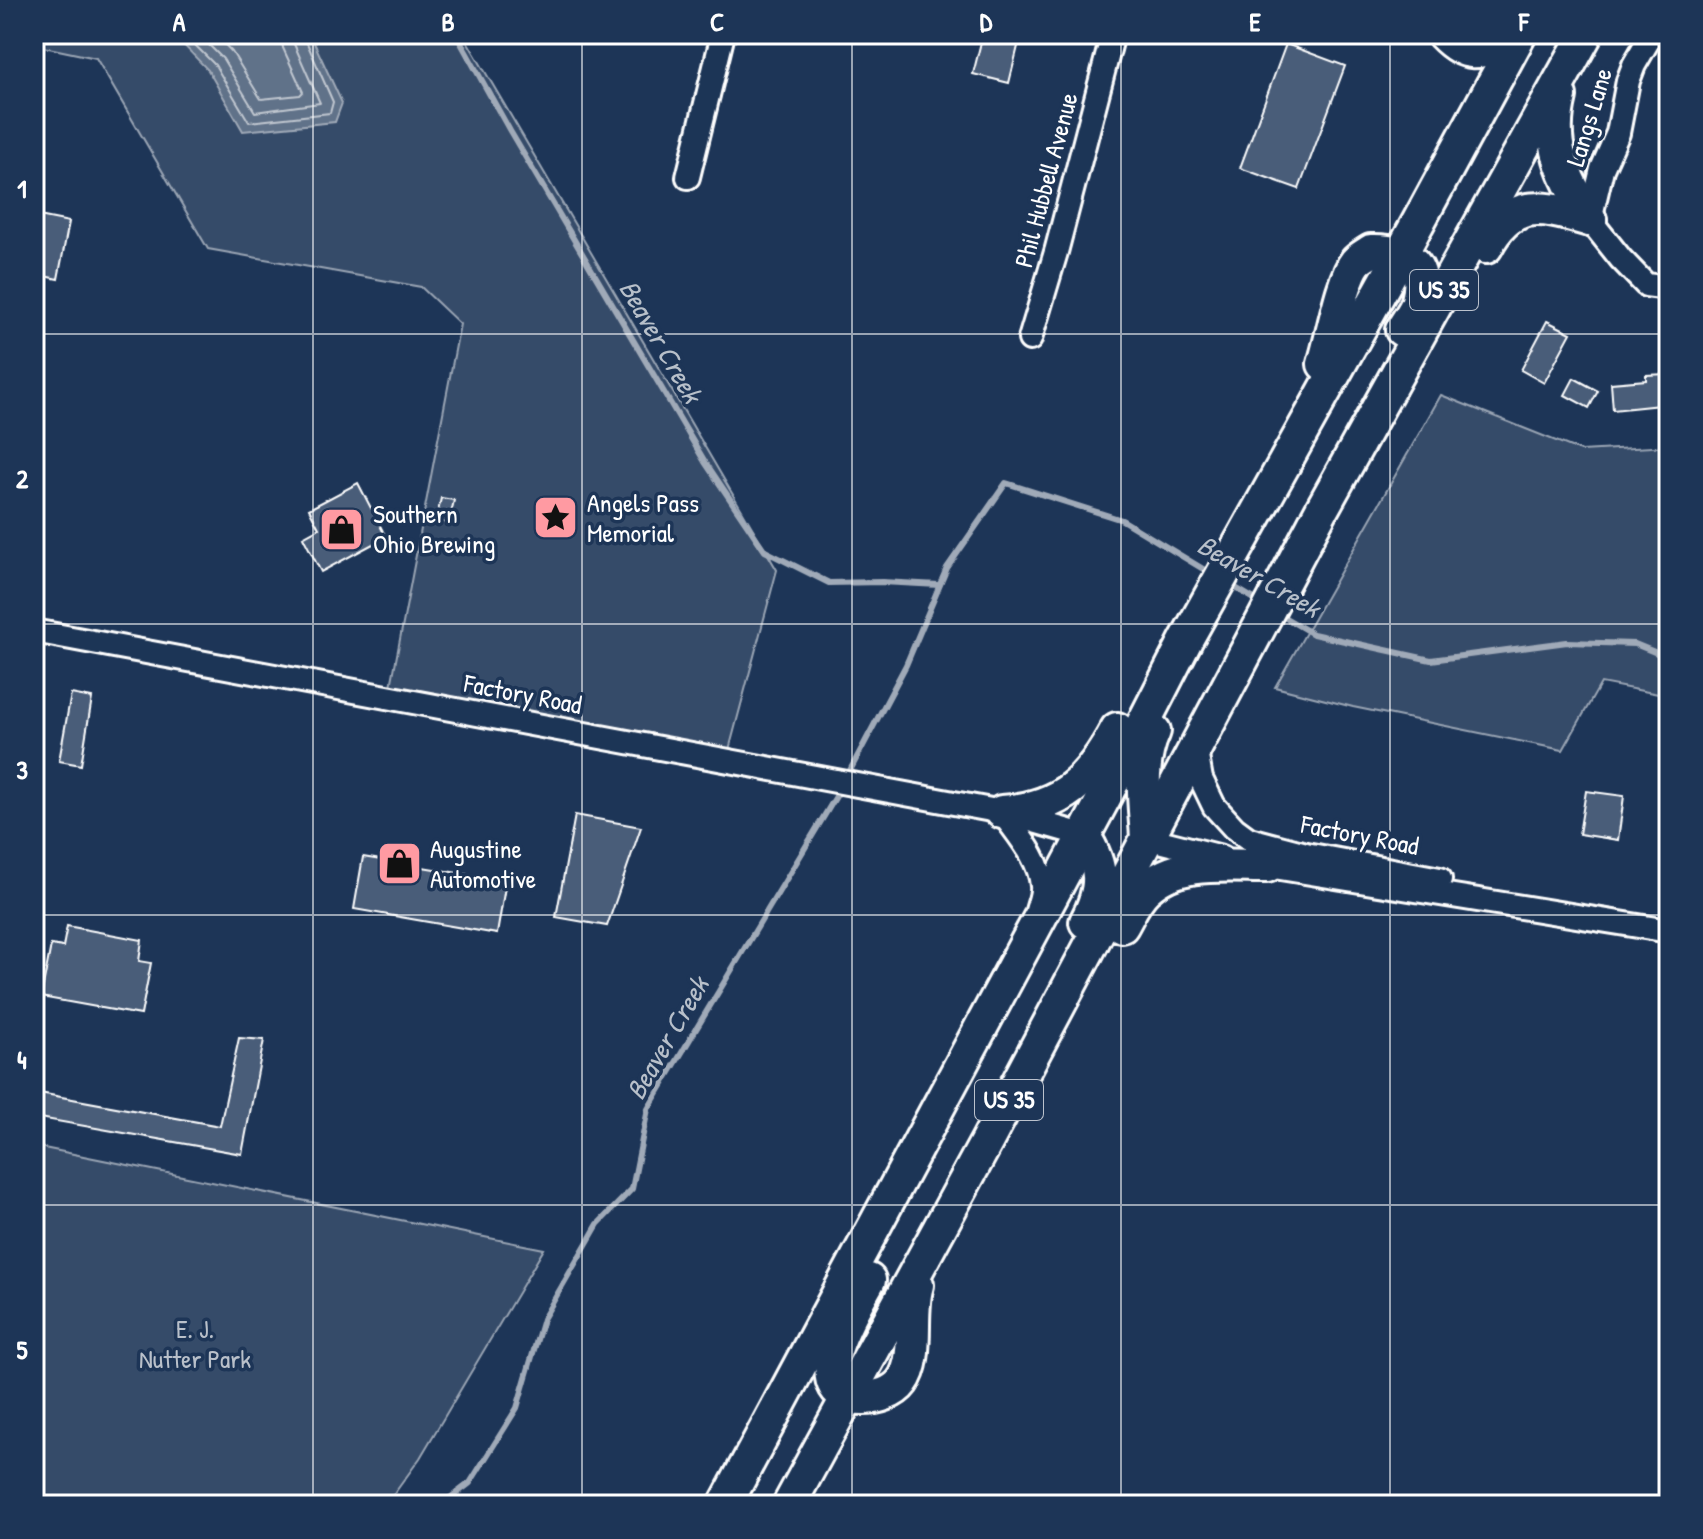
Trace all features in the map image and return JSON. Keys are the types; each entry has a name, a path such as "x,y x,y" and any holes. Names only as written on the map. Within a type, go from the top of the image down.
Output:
{"highway":[{"path":"1443,34 1459,49 1471,52 1496,42 1502,34"},
{"name":"US 35","path":"725,1505 1083,835 1204,648 1267,529 1333,339 1344,291 1356,262 1371,251 1401,254 1520,34"},
{"name":"US 35","path":"789,1505 988,1139 1195,746 1204,648 1267,529 1353,452 1586,34"},
{"path":"1567,69 1558,105 1555,139 1563,172 1590,220"},
{"path":"1353,452 1403,405 1491,237 1510,215 1524,209 1590,220"},
{"path":"1267,529 1338,443 1418,301 1419,275 1413,260 1401,254"},
{"path":"1002,812 1042,805 1065,794 1083,780 1204,648"},
{"path":"1147,838 1142,775 1145,756 1152,735 1204,648"},
{"path":"868,1361 884,1301 1093,909 1099,891 1099,870 1094,853 1083,835"},
{"path":"988,1139 1020,1118 1131,909 1145,890 1157,881 1191,867 1267,866"},
{"path":"928,1251 914,1293 911,1357 903,1381 888,1393 870,1398 847,1396 839,1390 831,1375 832,1356 839,1336 1015,1004 1034,927"}],"street":[{"path":"688,177 723,34"},
{"name":"Phil Hubbell Avenue","path":"1030,339 1113,34"},
{"name":"Langs Lane","path":"1590,220 1602,169 1618,133 1628,81 1652,34"},
{"path":"1590,220 1646,285 1669,288"},
{"name":"Factory Road","path":"34,631 1002,812 1083,835"},
{"name":"Factory Road","path":"1195,746 1201,779 1214,807 1249,839 1306,854 1514,892 1568,913"},
{"path":"1002,812 1038,868 1042,887 1034,927"},
{"name":"Factory Road","path":"1147,838 1267,866 1669,931"}],"green space":[{"path":"34,34 463,34 777,570 726,761 389,697 460,324 421,287 208,249 96,58 34,45"},
{"path":"1441,395 1581,451 1669,446 1669,696 1601,683 1563,750 1353,707 1275,687"},
{"name":"E. J. Nutter Park","path":"34,1146 544,1249 420,1458 386,1505 34,1505"}],"water":[{"path":"173,34 310,34 342,103 335,122 243,131 208,70"}],"building":[{"path":"983,34 1021,34 1009,83 973,74"},
{"path":"1286,44 1345,66 1299,189 1240,168"},
{"path":"34,215 69,222 58,279 34,274"},
{"path":"1547,321 1571,333 1544,383 1521,370"},
{"path":"1667,374 1669,404 1613,410 1611,383 1646,380 1646,375"},
{"path":"1574,378 1598,391 1589,408 1565,395"},
{"path":"358,483 386,537 321,572 303,537 319,528 309,509"},
{"path":"441,498 454,500 449,523 436,521"},
{"path":"71,694 92,698 81,765 59,761"},
{"path":"1586,791 1624,796 1618,840 1579,834"},
{"path":"575,815 641,827 607,926 556,917"},
{"path":"363,857 506,881 497,934 354,909"},
{"path":"67,926 142,940 139,961 151,963 141,1015 41,997 51,945 63,947"},
{"path":"239,1038 264,1040 242,1154 34,1117 34,1092 220,1126"}],"waterway":[{"name":"Beaver Creek","path":"456,34 705,462 765,551 829,583 939,585"},
{"name":"Beaver Creek","path":"846,778 906,665 947,568 1006,483 1122,520 1213,575"},
{"name":"Beaver Creek","path":"1229,584 1261,603"},
{"name":"Beaver Creek","path":"1277,613 1313,634 1431,660 1567,642 1635,644 1669,658"},
{"name":"Beaver Creek","path":"441,1505 470,1483 517,1408 543,1319 598,1224 632,1189 648,1109 841,788"}],"place":[{"name":"Angels Pass Memorial","path":"556,518"},
{"name":"Southern Ohio Brewing","path":"342,529"},
{"name":"Augustine Automotive","path":"399,864"}]}
